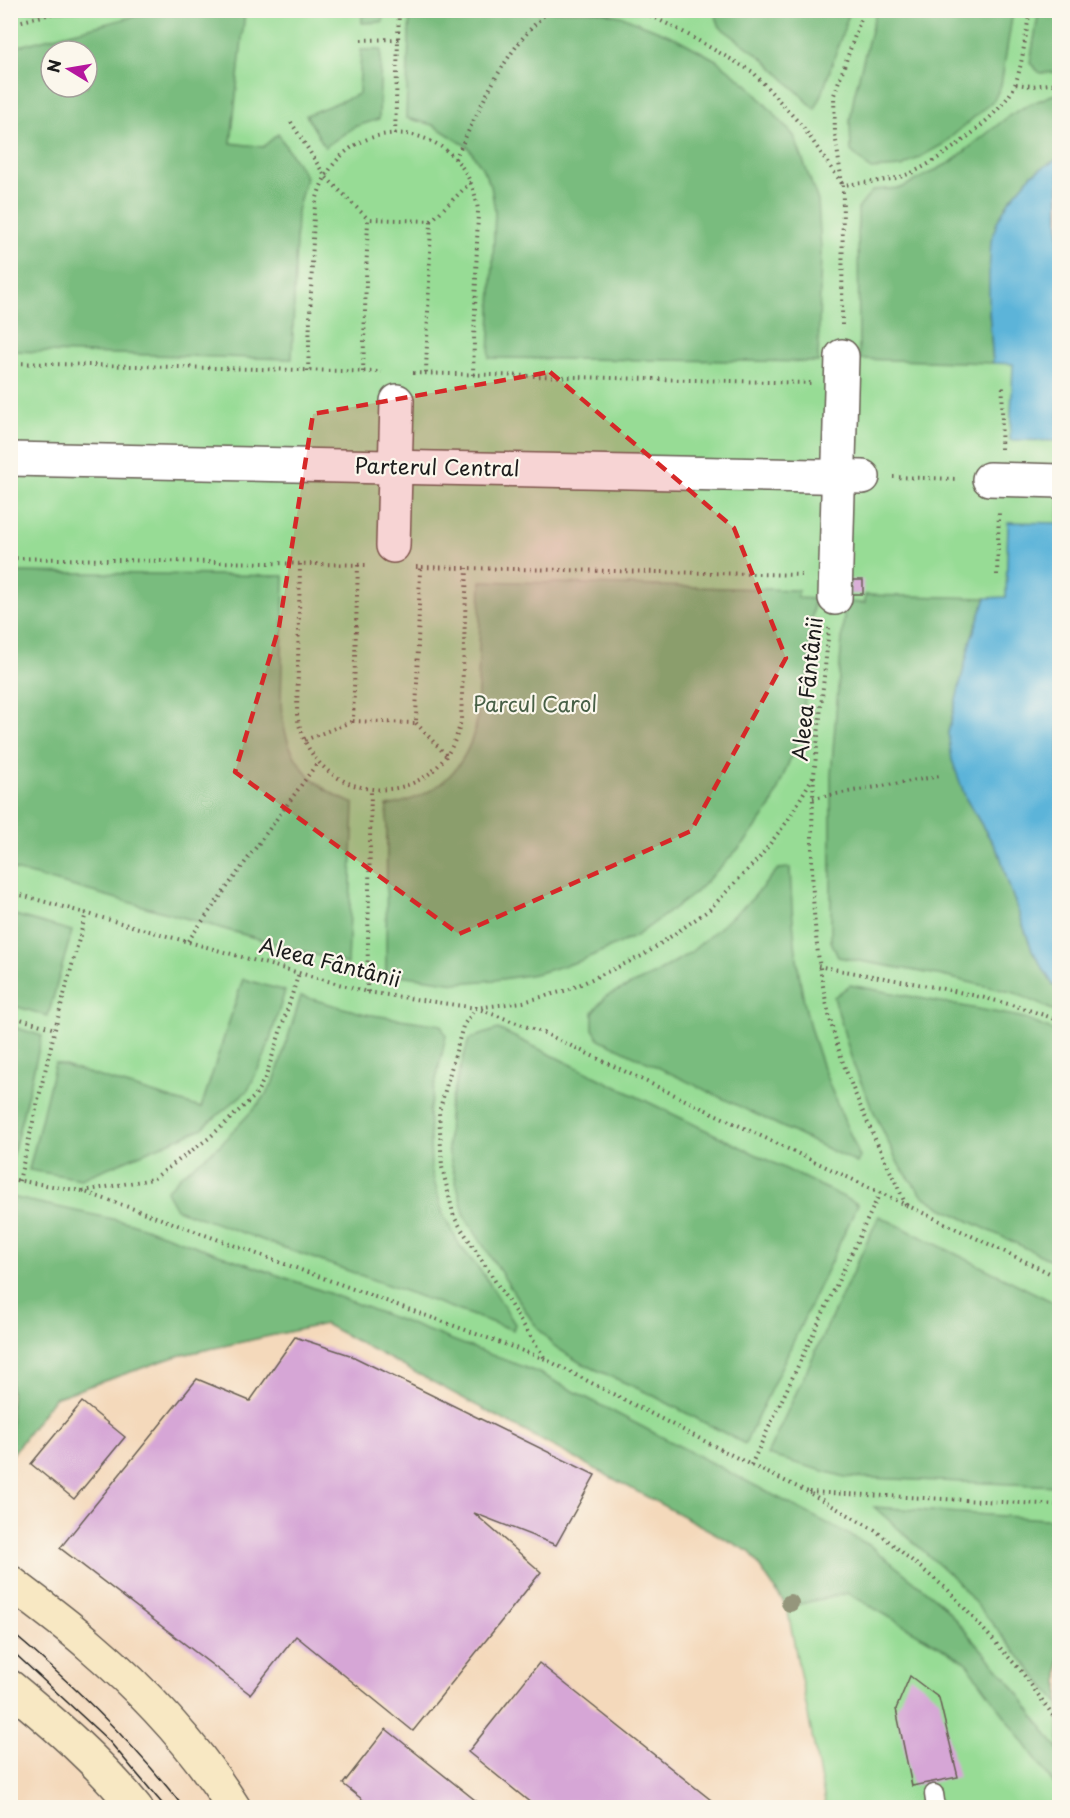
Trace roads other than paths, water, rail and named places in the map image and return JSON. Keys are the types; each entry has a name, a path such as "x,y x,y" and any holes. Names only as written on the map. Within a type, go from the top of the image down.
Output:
{"main road":[{"path":"10,1582 91,1645 144,1695 201,1762 234,1808"},
{"path":"10,1687 86,1753 136,1808"}],"street":[{"path":"835,587 861,477 842,370"},
{"path":"391,559 397,382"},
{"name":"Parterul Central","path":"10,459 861,477"},
{"path":"999,480 1059,482"}],"water":[{"path":"1059,158 1059,441 1010,440 1013,364 993,363 989,311 991,241 997,222 1009,201 1032,174"},
{"path":"1008,522 1059,523 1059,987 1053,985 1032,950 1000,855 966,799 952,760 948,733 971,639 986,598 1006,597"}],"tram line":[{"path":"10,1631 102,1715 184,1808"},
{"path":"10,1649 109,1741 166,1808"}],"park label":[{"name":"Parcul Carol","path":"535,705"}]}
